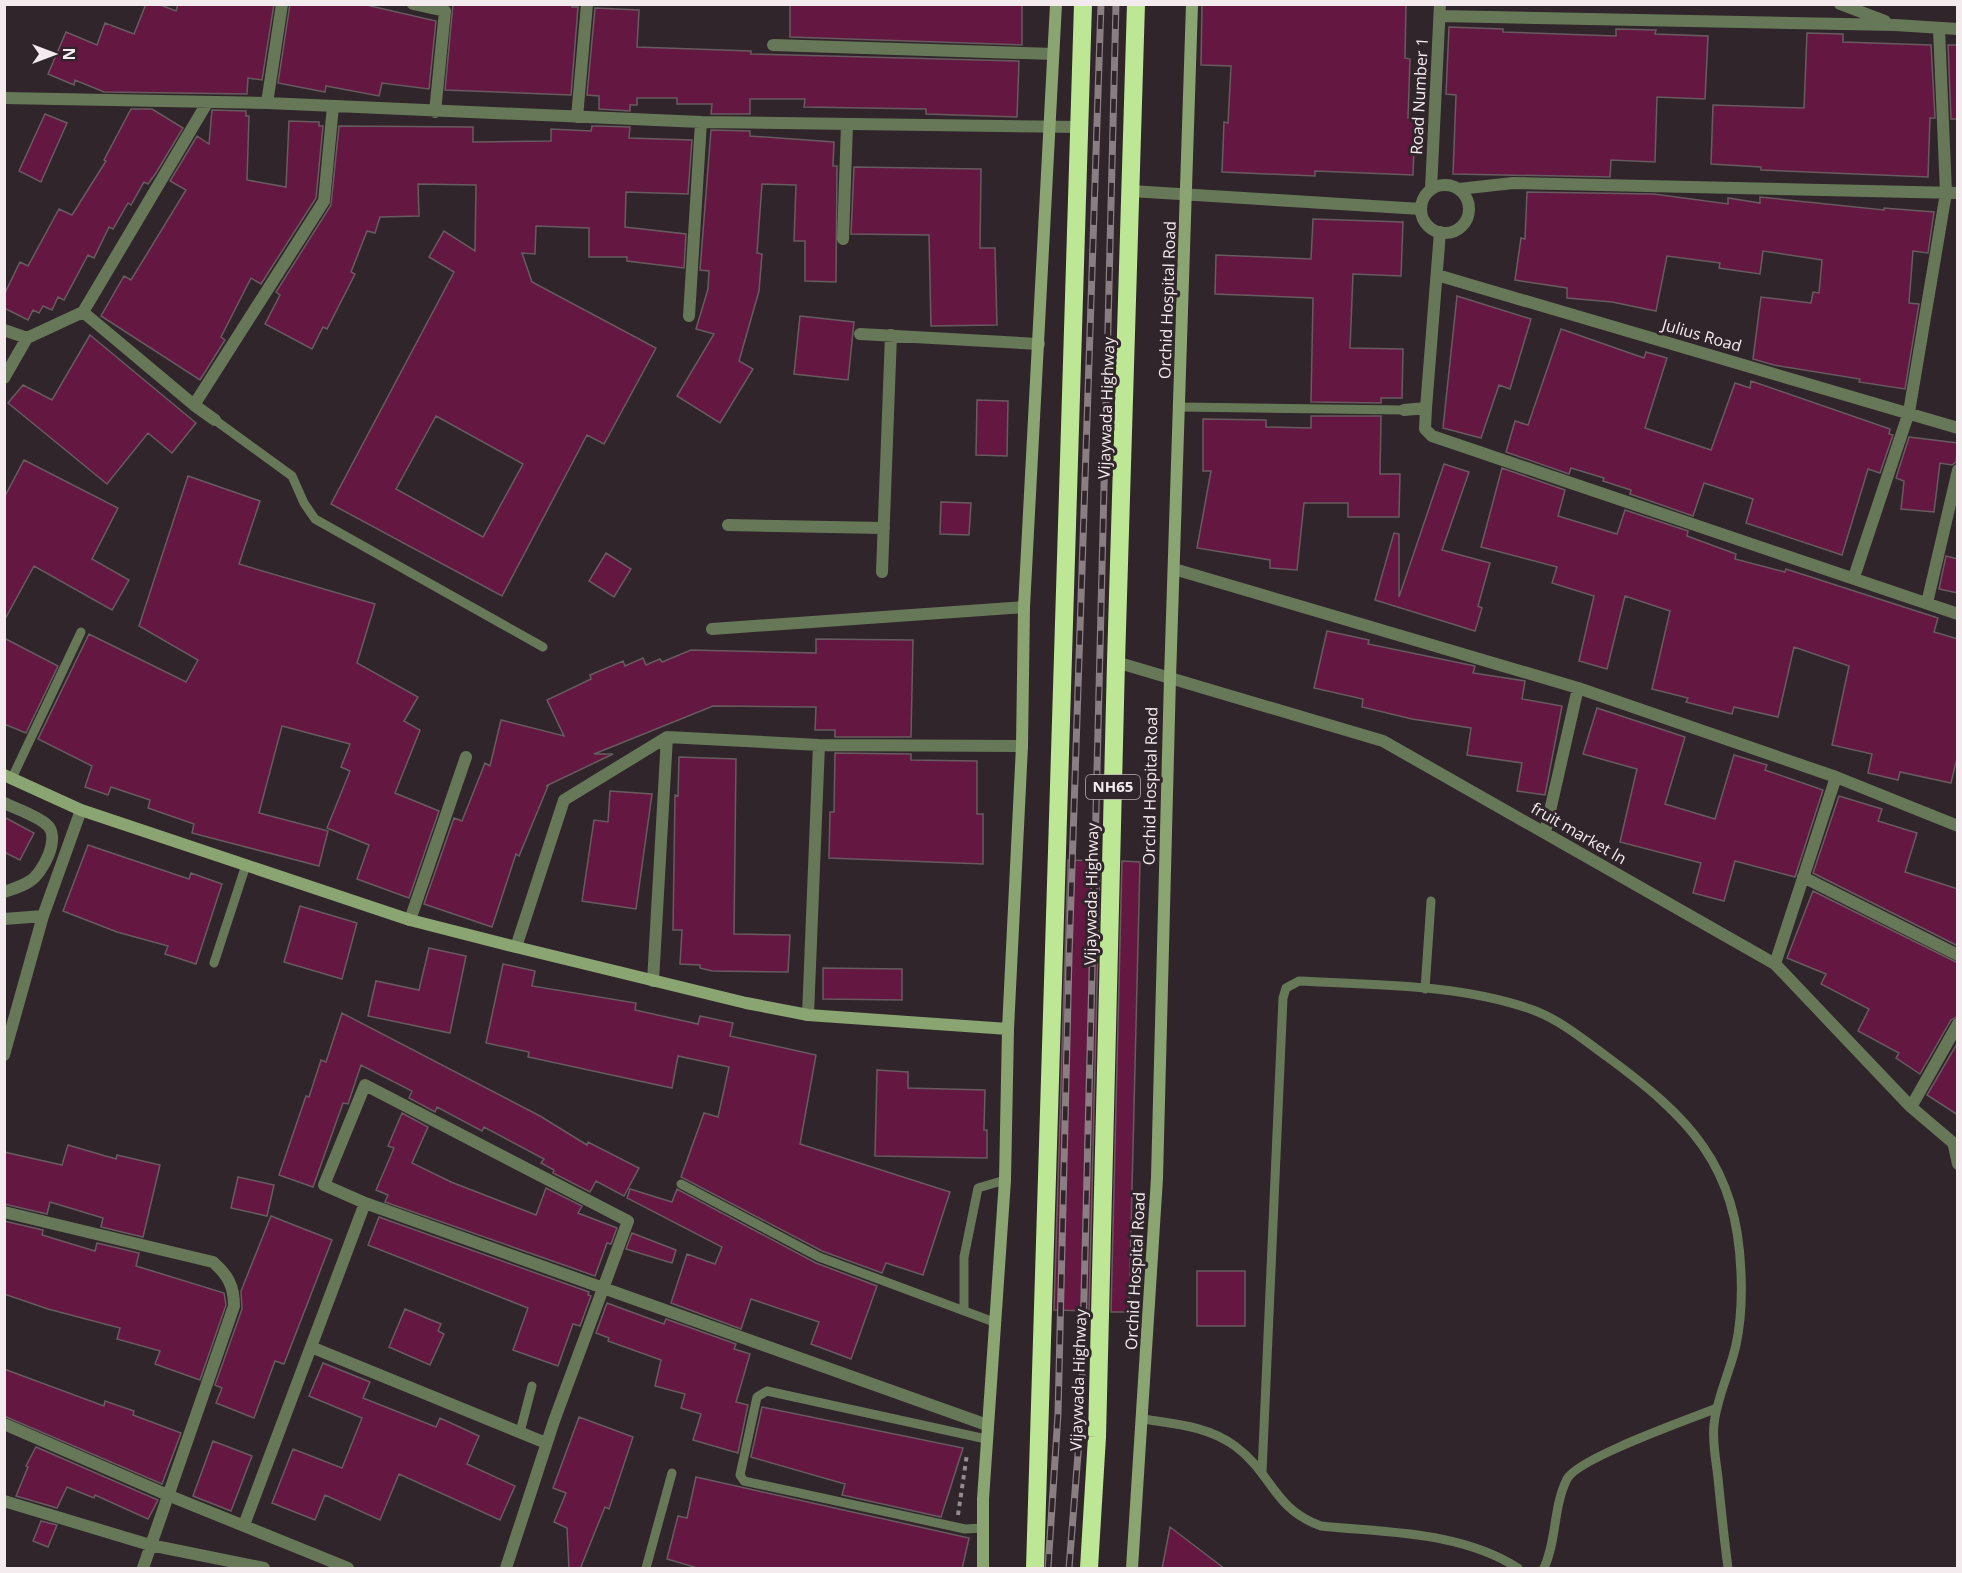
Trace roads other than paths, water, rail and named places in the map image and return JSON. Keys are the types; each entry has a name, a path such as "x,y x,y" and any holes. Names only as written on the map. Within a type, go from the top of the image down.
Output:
{"highway":[{"name":"Vijaywada Highway","path":"1035,1569 1083,4"},
{"name":"Vijaywada Highway","path":"1089,1569 1097,1437 1116,662 1136,4"}],"street":[{"path":"267,103 282,4"},
{"path":"413,4 445,11 435,112"},
{"path":"577,117 587,4"},
{"path":"983,1569 986,1439 1005,1180 1008,1029 1022,746 1024,607 1056,4"},
{"name":"Orchid Hospital Road","path":"1132,1569 1157,1178 1170,678 1192,4"},
{"path":"1840,4 1894,25"},
{"path":"1440,10 1958,29"},
{"name":"Road Number 1","path":"1431,189 1440,10"},
{"path":"1854,577 1909,412 1952,193 1939,29"},
{"path":"773,45 1053,54"},
{"path":"4,98 267,103 701,122 1080,127"},
{"path":"4,378 27,338 83,312 207,103"},
{"path":"194,405 324,201 333,106"},
{"path":"690,316 701,122"},
{"path":"843,239 847,124"},
{"path":"1459,189 1468,202 1468,216 1455,231 1440,232 1428,226 1421,209 1424,196 1431,189 1443,184 1459,189 1513,183 1952,193"},
{"path":"1131,191 1421,209"},
{"path":"1440,232 1425,429 1432,436 1446,443 1854,577 1958,614"},
{"name":"Julius Road","path":"1437,275 1958,428"},
{"path":"83,312 215,420"},
{"path":"4,330 27,338"},
{"path":"860,334 1039,344"},
{"path":"882,572 891,335"},
{"path":"1404,410 1426,408"},
{"path":"1927,603 1958,470"},
{"path":"728,525 884,528"},
{"path":"1174,569 1578,688 1836,777 1958,826"},
{"path":"712,629 1024,607"},
{"name":"fruit market ln","path":"1116,662 1383,741 1775,964 1911,1107 1956,1147"},
{"path":"1545,833 1578,688"},
{"path":"516,947 564,800 667,737 819,745 1022,746"},
{"path":"653,981 667,737"},
{"path":"808,1015 819,745"},
{"path":"410,920 466,757"},
{"path":"8,777 81,810 410,920 516,947 653,981 808,1015 1008,1029"},
{"path":"1775,964 1836,777"},
{"path":"4,803 46,824 52,833 51,849 32,881 4,892"},
{"path":"4,1055 43,916 81,810"},
{"path":"1803,877 1958,955"},
{"path":"32,881 53,890"},
{"path":"4,919 43,916"},
{"path":"1911,1107 1958,1024"},
{"path":"506,1569 546,1443 602,1287 628,1221 365,1085 324,1185 365,1203 602,1287 987,1425"},
{"path":"1956,1147 1958,1164"},
{"path":"244,1525 365,1203"},
{"path":"4,1212 213,1262 230,1281 234,1292 234,1306 143,1569"},
{"path":"311,1347 546,1443"},
{"path":"4,1424 170,1496 348,1569"},
{"path":"4,1501 150,1545 264,1569"}],"lane":[{"path":"1179,407 1404,410"},
{"path":"215,420 292,477 304,503 315,519 399,569 543,647"},
{"path":"8,777 81,632"},
{"path":"214,963 246,865"},
{"path":"1425,989 1431,901"},
{"path":"1262,1472 1283,1010 1286,988 1299,981 1425,989 1502,1002 1532,1009 1555,1019 1624,1069 1677,1114 1698,1136 1714,1162 1727,1193 1742,1272 1736,1346 1717,1408 1713,1434 1728,1569"},
{"path":"964,1311 964,1257 978,1188 1005,1180"},
{"path":"681,1184 819,1257 994,1322"},
{"path":"520,1432 532,1386"},
{"path":"983,1528 956,1527 744,1481 740,1475 757,1397 767,1391 986,1439"},
{"path":"1544,1569 1552,1551 1562,1494 1571,1473 1601,1456 1717,1408"},
{"path":"1143,1419 1212,1433 1234,1445 1262,1472 1293,1513 1313,1523 1465,1543 1488,1551 1518,1569"},
{"path":"646,1569 672,1473"}],"railway":[{"path":"1048,1568 1058,1414 1069,957 1101,4"},
{"path":"1069,1568 1081,1416 1116,4"}]}
